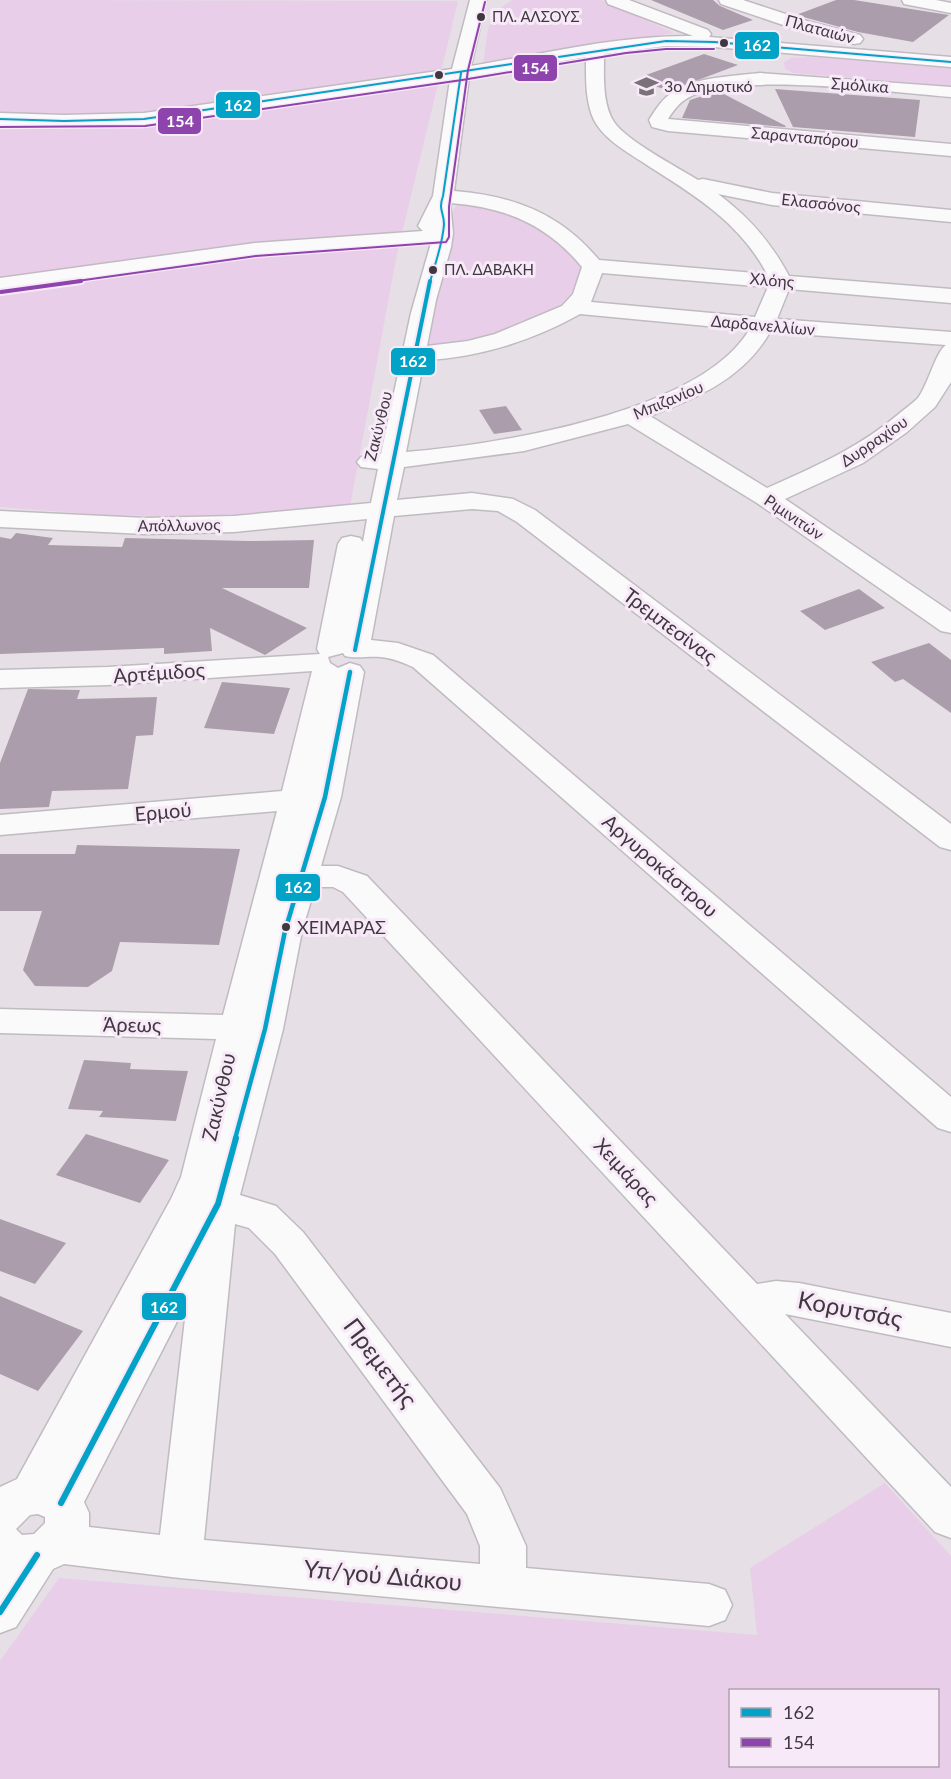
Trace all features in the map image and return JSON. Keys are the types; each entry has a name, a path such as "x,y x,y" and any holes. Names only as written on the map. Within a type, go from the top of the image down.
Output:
{"street":[{"name":"Ζακύνθου","path":"371,487 414,353 461,73 478,0"},
{"path":"614,0 699,36 767,48 951,62"},
{"name":"Πλαταιών","path":"727,0 801,25 858,40 951,56"},
{"path":"910,0 951,8"},
{"path":"0,119 64,122 144,119 699,36"},
{"path":"767,48 770,77"},
{"path":"595,50 598,106 605,124 634,148 728,210 754,234 771,258 781,281"},
{"name":"Σμόλικα","path":"660,123 658,120 667,106 681,94 705,86 770,77 951,92"},
{"name":"Σαρανταπόρου","path":"660,123 951,150"},
{"name":"Ελασσόνος","path":"692,185 772,199 951,216"},
{"path":"0,285 255,249 386,240 498,203 533,214 560,229 581,249 593,266 586,291 576,307 541,325 494,343 437,353 414,353"},
{"name":"Ζακύνθου","path":"0,1612 19,1528 204,1202 250,1028 285,931 290,874 311,799 371,487 434,224"},
{"name":"Χλόης","path":"593,266 951,296"},
{"name":"Μπιζανίου","path":"371,487 459,454 558,436 633,416 707,384 744,354 764,325 781,281"},
{"name":"Δαρδανελλίων","path":"576,307 764,325 951,339"},
{"name":"Δυρραχίου","path":"766,498 854,458 898,427 927,402 943,376 951,351"},
{"name":"Ριμινιτών","path":"633,416 766,498 948,618"},
{"name":"Απόλλωνος","path":"0,519 145,526 234,524 371,487"},
{"name":"Τρεμπεσίνας","path":"371,487 504,504 526,516 951,840"},
{"name":"Αργυροκάστρου","path":"336,661 398,649 423,661 951,1118"},
{"name":"Αρτέμιδος","path":"0,679 108,676 336,661"},
{"name":"Ερμού","path":"0,825 311,799"},
{"name":"Χειμάρας","path":"290,874 338,877 355,884 951,1518"},
{"name":"Άρεως","path":"0,1021 250,1028"},
{"path":"904,1077 951,1085"},
{"path":"180,1558 204,1202"},
{"name":"Πρεμετής","path":"204,1202 262,1217 289,1243 484,1502 503,1546 503,1587"},
{"name":"Κορυτσάς","path":"749,1302 776,1297 800,1299 951,1330"},
{"name":"Υπ/γού Διάκου","path":"19,1528 180,1558 709,1605"}],"shaded area":[{"path":"0,0 458,1 397,254 350,507 222,517 101,515 0,507"},
{"path":"512,0 602,0 674,33 483,64 487,35 492,20 503,6"},
{"path":"811,57 951,67 951,86 793,73 785,69 784,62 791,58"},
{"path":"458,203 502,210 543,227 553,234 583,269 570,295 557,309 499,334 467,342 432,346 428,345 453,211"},
{"path":"885,1483 951,1556 951,1779 0,1779 0,1661 59,1578 757,1635 750,1568"}],"building":[{"path":"651,0 713,0 720,6 753,20 723,30"},
{"path":"836,0 854,0 949,15 913,42 858,32 796,15"},
{"path":"704,54 738,65 669,91 638,80 649,76 646,75"},
{"path":"775,89 920,100 915,137 793,127"},
{"path":"718,91 786,126 682,118 690,100"},
{"path":"506,406 522,430 494,434 479,410"},
{"path":"16,533 53,538 48,545 122,547 125,538 314,540 309,588 222,588 307,628 265,655 210,628 212,651 164,654 164,648 0,654 0,537 11,539"},
{"path":"859,589 885,608 825,630 800,611"},
{"path":"929,643 951,660 951,713 903,679 895,682 871,662"},
{"path":"222,682 290,688 274,734 204,728"},
{"path":"28,689 80,690 77,699 157,697 153,735 136,736 128,789 52,791 49,807 0,809 0,763"},
{"path":"77,845 240,849 219,945 120,942 112,971 88,987 35,986 23,970 42,911 0,911 0,854 75,854"},
{"path":"84,1060 131,1063 130,1069 188,1071 176,1121 99,1117 103,1111 68,1109"},
{"path":"86,1134 169,1160 140,1203 56,1175"},
{"path":"0,1219 66,1243 35,1284 0,1271"},
{"path":"0,1296 83,1331 38,1391 0,1374"}],"transit line":[{"name":"154","path":"1,292 256,256 446,242 449,237 449,207 468,70 485,2"},
{"name":"162","path":"0,119 64,121 144,119 666,41 714,42 951,62"},
{"name":"154","path":"0,127 145,126 462,80 626,53 666,49 714,49"},
{"name":"162","path":"355,650 425,301 442,236 444,222 439,207 443,196 461,73"},
{"name":"162","path":"61,1503 218,1204 265,1029 285,931 325,797 350,672"},
{"name":"162","path":"0,1612 37,1555"}],"place":[{"name":"ΠΛ. ΑΛΣΟΥΣ","path":"481,17"},
{"name":"3ο Δημοτικό","path":"646,86"},
{"name":"ΠΛ. ΔΑΒΑΚΗ","path":"433,270"},
{"name":"ΧΕΙΜΑΡΑΣ","path":"286,927"}]}
